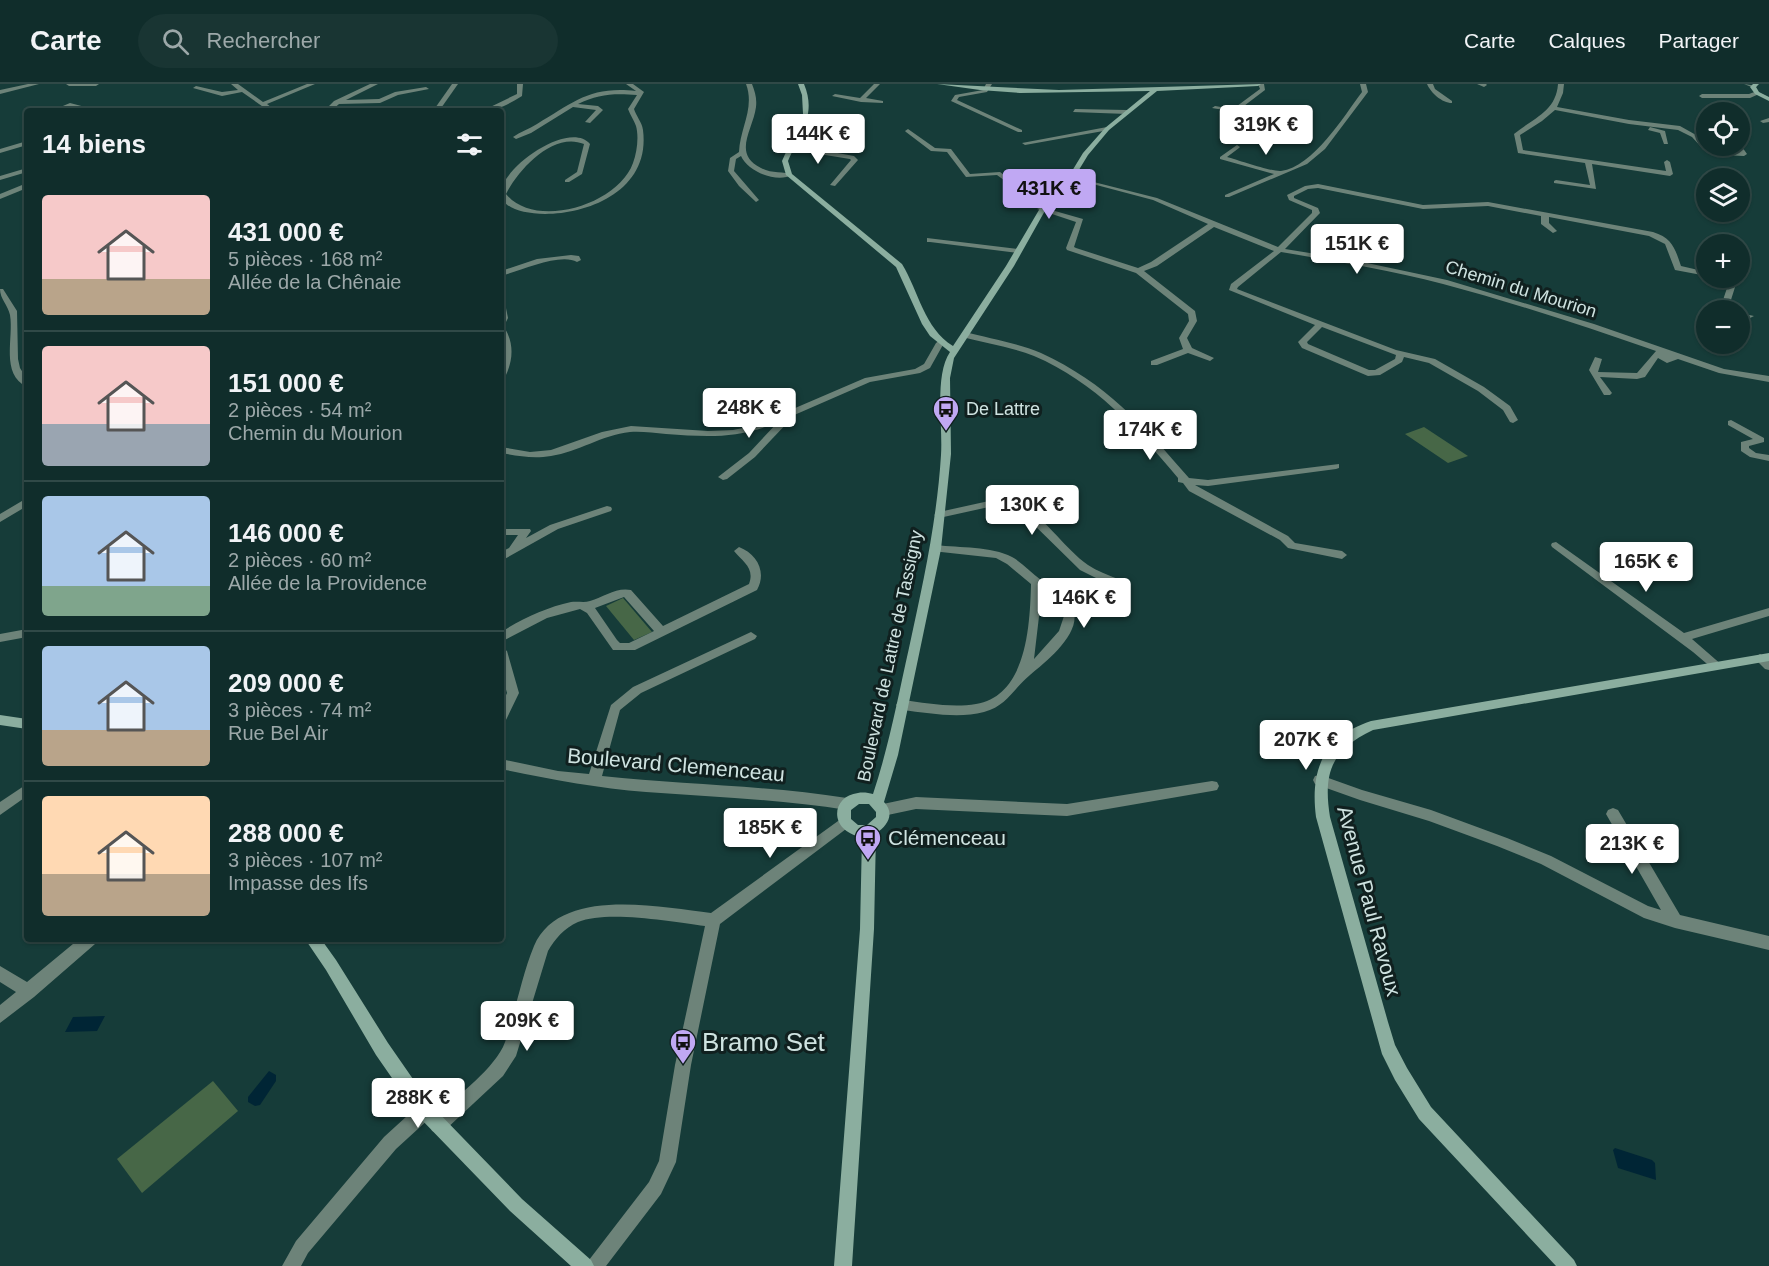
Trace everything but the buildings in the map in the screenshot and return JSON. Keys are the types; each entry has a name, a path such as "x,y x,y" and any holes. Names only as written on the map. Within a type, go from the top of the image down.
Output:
{"street":[{"path":"0,92 36,84"},
{"path":"69,84 96,84"},
{"path":"234,84 240,91 268,108"},
{"path":"263,105 312,84"},
{"path":"330,108 336,102 375,84"},
{"path":"438,108 455,84"},
{"path":"492,108 520,95 520,84 513,84"},
{"path":"629,84 639,89 641,93"},
{"path":"749,84 755,100 752,117 743,138 742,153 749,163 758,170 789,176 899,266 907,279 930,334 940,343 955,351"},
{"path":"789,176 785,161 807,110 806,92 801,84"},
{"path":"861,100 877,84"},
{"path":"940,84 1070,93 1159,86 1260,84 1263,89 1234,111 1215,108"},
{"path":"1227,195 1305,163 1323,148 1365,92 1363,84"},
{"path":"1430,84 1433,90 1450,102"},
{"path":"1561,84 1560,94 1552,108 1540,120 1517,134 1519,151 1529,155 1670,174 1667,162"},
{"path":"1753,85 1757,93 1769,99"},
{"name":"Boulevard de Lattre de Tassigny","path":"880,806 936,549 946,454 947,368 1042,207 1072,177 1085,154 1107,129 1159,86"},
{"path":"988,87 984,92 957,96 954,101 1020,131"},
{"path":"196,88 222,94 240,91"},
{"path":"380,101 397,93 426,89"},
{"path":"516,137 538,128 569,105 606,92 641,93"},
{"path":"504,200 519,209 545,212 582,208 604,200 636,165 640,132 631,109 641,93"},
{"path":"1701,96 1750,96 1757,93"},
{"path":"835,96 881,102"},
{"path":"336,102 398,103"},
{"path":"62,108 70,105 86,108"},
{"path":"569,105 598,108 600,110 597,115 588,122"},
{"path":"1552,108 1641,124 1680,128 1696,140"},
{"path":"1076,111 1127,112"},
{"path":"1641,124 1651,130 1663,132 1666,143"},
{"path":"1025,142 1107,129"},
{"path":"908,131 933,150 949,150 968,176 998,173 1042,207 1080,221 1070,248 1139,272 1192,313 1193,321 1183,338 1188,350"},
{"path":"827,154 843,136"},
{"path":"504,189 530,157 561,142 583,141 587,144 580,172 567,181"},
{"path":"0,152 24,144"},
{"path":"1237,147 1222,158 1280,172"},
{"path":"791,149 852,157 855,160 833,185"},
{"path":"742,153 733,158 731,171 756,201"},
{"path":"1556,182 1594,188 1588,163"},
{"path":"0,178 24,171"},
{"name":"Chemin du Mourion","path":"1072,177 1155,199 1280,250 1353,262 1444,282 1580,323 1663,355 1722,371 1769,380"},
{"path":"0,197 24,185"},
{"path":"1513,420 1507,408 1481,389 1432,362 1401,353 1233,290 1234,286 1280,250 1316,213 1316,209 1289,197 1311,186 1410,205 1435,207 1481,203 1655,235 1671,244 1678,268 1696,272"},
{"path":"1545,215 1545,224 1553,231"},
{"path":"1139,272 1213,224"},
{"path":"930,240 1018,251"},
{"path":"504,273 537,261 576,258 577,260 517,271 504,279"},
{"path":"0,291 13,312 13,360 16,371 24,380"},
{"path":"0,309 10,307"},
{"path":"1321,324 1302,342 1305,346 1368,373 1377,373 1399,360 1401,353"},
{"path":"965,335 1036,354 1077,376 1110,400 1141,428 1182,480 1193,489 1284,538 1292,546 1342,555"},
{"path":"504,336 508,345 504,368"},
{"path":"504,451 530,455 552,453 605,434 631,429 708,434 733,433 756,428 868,380 923,369 930,362 940,343"},
{"path":"1154,363 1188,350 1210,358"},
{"path":"1594,374 1642,375 1663,355"},
{"path":"1598,359 1594,374 1606,393"},
{"path":"723,477 752,455 788,416"},
{"path":"1731,423 1761,440 1744,444 1744,449 1753,455 1769,458"},
{"path":"1182,480 1208,483 1336,466"},
{"path":"939,515 998,502 1008,503 1030,515 1084,567 1114,582"},
{"path":"0,519 24,503"},
{"path":"504,555 554,527 608,509"},
{"path":"504,532 526,531 514,548"},
{"path":"1556,545 1717,666"},
{"path":"902,705 969,710 984,707 1000,699 1023,674 1040,661 1070,624 1070,613 1063,601 1036,583 1011,561 998,555 936,549"},
{"path":"586,606 614,644 621,649 631,647 753,587 758,580 758,572 747,556 739,551"},
{"path":"1023,674 1037,595 1036,583"},
{"path":"504,635 566,606 577,604 586,606 621,593 627,593 661,632"},
{"path":"1682,638 1769,612"},
{"path":"0,638 24,634"},
{"path":"594,780 615,708 637,690 751,636"},
{"name":"Avenue Paul Ravoux","path":"1568,1266 1425,1113 1401,1074 1388,1048 1359,948 1323,817 1319,797 1320,780 1327,761 1337,747 1354,733 1371,726 1717,666 1766,661"},
{"path":"504,662 513,693 504,712"},
{"path":"0,720 24,724"},
{"name":"Boulevard Clemenceau","path":"504,765 558,777 798,796 847,804"},
{"path":"1320,780 1502,842 1546,860 1644,911 1675,921 1769,943"},
{"path":"880,806 881,822 869,831 855,830 845,822 843,816 847,804 858,798 865,798 880,806 916,803 1067,810 1212,786"},
{"path":"0,809 24,791"},
{"path":"1613,814 1675,921"},
{"path":"438,1125 497,1070 510,1050 541,948 549,933 563,921 583,913 607,910 712,920 845,822"},
{"path":"843,1266 867,929 869,831"},
{"path":"595,1266 655,1188 667,1162 683,1065 712,920"},
{"path":"0,1016 87,942"},
{"path":"314,942 331,964 382,1049 425,1111 516,1205 585,1266"},
{"path":"0,972 29,992"},
{"path":"291,1266 302,1247 390,1143 425,1111"}],"green space":[{"path":"1424,427 1468,456 1448,463 1405,434"},
{"path":"623,598 652,632 634,640 606,606"},
{"path":"213,1081 238,1111 142,1193 117,1159"}],"water":[{"path":"105,1016 97,1031 65,1032 73,1017"},
{"path":"269,1071 276,1075 276,1081 260,1105 255,1106 248,1102 248,1097"},
{"path":"1615,1148 1652,1160 1655,1163 1656,1180 1618,1168 1613,1150"}],"place":[{"name":"De Lattre","path":"946,432"},
{"name":"Clémenceau","path":"868,861"},
{"name":"Bramo Set","path":"683,1065"}]}
